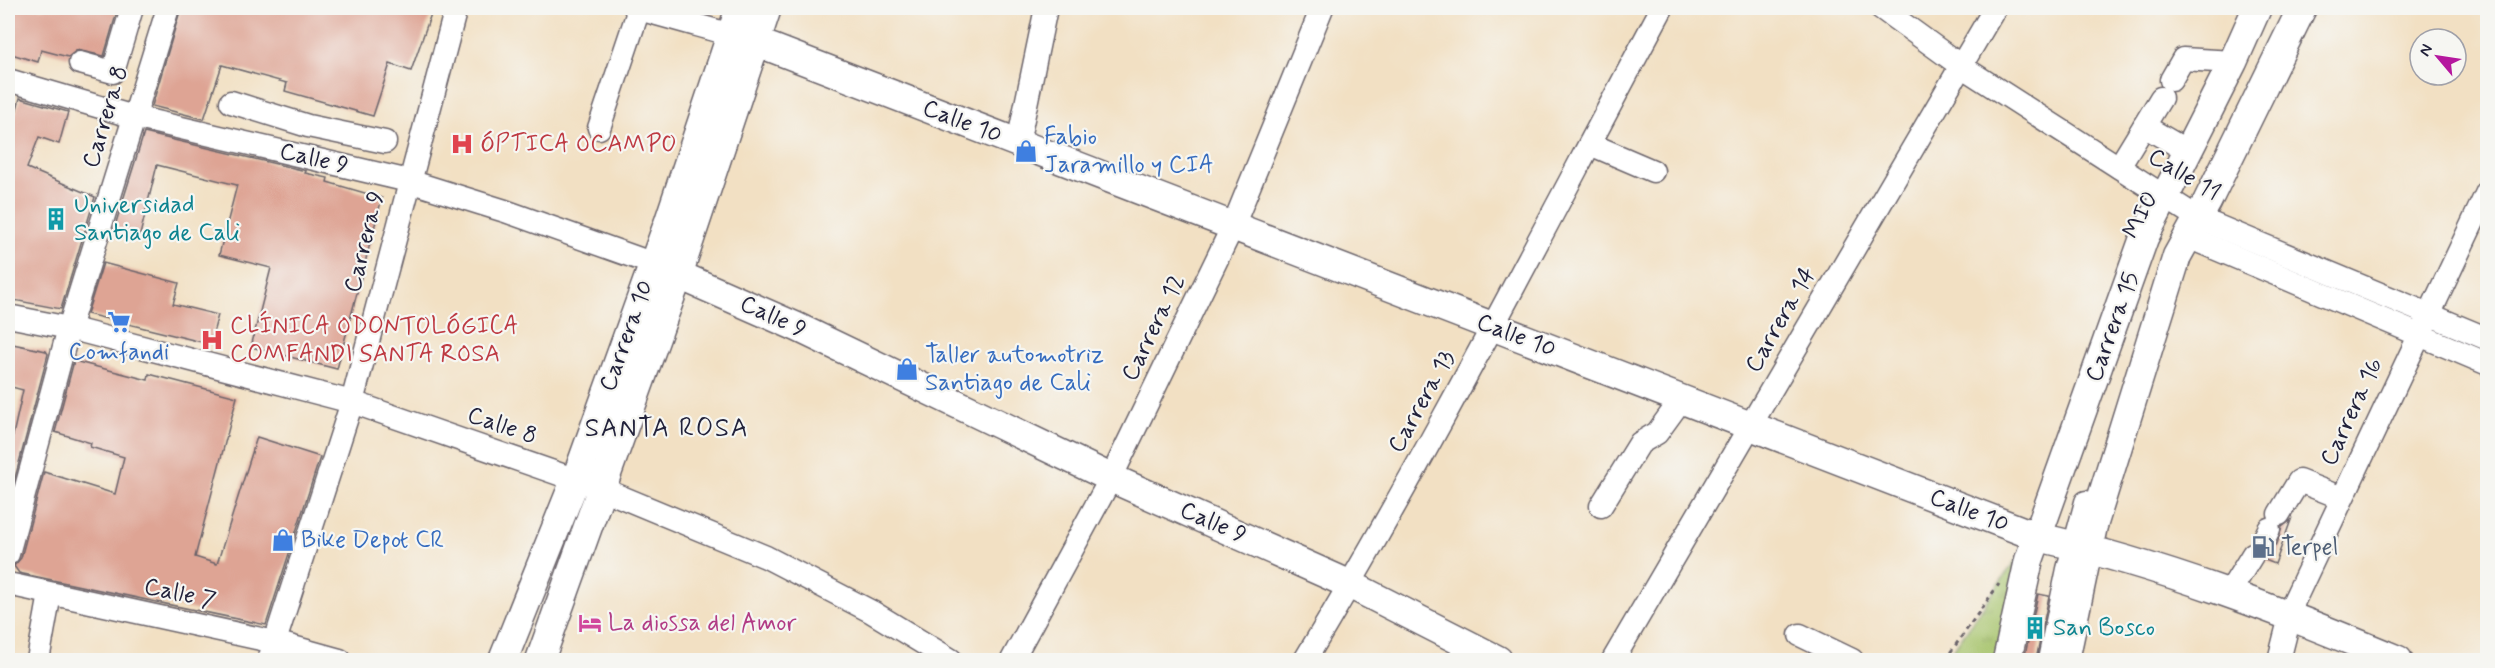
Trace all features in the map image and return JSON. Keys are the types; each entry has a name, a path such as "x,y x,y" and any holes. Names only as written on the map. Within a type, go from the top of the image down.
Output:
{"main road":[{"name":"Carrera 10","path":"740,8 744,39"},
{"name":"Carrera 10","path":"540,660 589,484 666,269 744,39 767,8"},
{"name":"Carrera 15","path":"2007,660 2029,560 2062,543 2177,256 2184,214 2189,152 2257,8"},
{"name":"Carrera 15","path":"2065,660 2062,543 2145,238 2184,214 2302,8"},
{"name":"Calle 10","path":"744,39 1750,427 2062,543 2229,593 2398,660"},
{"name":"Calle 9","path":"666,269 1111,478 1351,585 1498,660"},
{"name":"Carrera 10","path":"503,660 589,484"}],"street":[{"path":"113,72 132,8"},
{"name":"Carrera 8","path":"8,554 69,328 168,8"},
{"name":"Carrera 9","path":"272,651 352,402 456,8"},
{"path":"599,128 637,8"},
{"name":"Calle 10","path":"637,8 744,39"},
{"path":"1018,143 1046,8"},
{"name":"Carrera 12","path":"1012,660 1111,478 1233,226 1322,8"},
{"name":"Carrera 13","path":"1305,660 1351,585 1494,328 1662,8"},
{"name":"Calle 11","path":"1881,8 1961,66 2119,167 2184,214 2418,333 2487,364"},
{"name":"Carrera 14","path":"1613,660 1995,8"},
{"name":"MIO","path":"2184,214 2270,8"},
{"name":"MIO","path":"2184,214 2289,8"},
{"path":"2119,167 2183,59 2233,63"},
{"path":"80,63 147,80"},
{"name":"Calle 9","path":"8,80 134,117 409,182 515,214 666,269"},
{"path":"231,102 308,126 385,142"},
{"path":"301,156 308,126"},
{"path":"2144,126 2189,152"},
{"path":"1590,144 1653,171"},
{"name":"Carrera 16","path":"2279,660 2289,615 2418,333 2487,190"},
{"name":"Calle 11","path":"2184,214 2487,339"},
{"name":"Calle 8","path":"8,316 69,328 352,402 589,484 766,557 872,612 951,660"},
{"path":"1601,506 1640,443 1657,433 1681,400"},
{"path":"2229,593 2299,481 2342,498"},
{"path":"2014,660 2028,596 2062,543"},
{"path":"2049,660 2062,543"},
{"name":"Calle 7","path":"8,584 272,651 340,660"},
{"path":"38,660 50,594"},
{"path":"1800,635 1852,660"}],"path":[{"path":"1946,660 2004,576"}],"green space":[{"path":"2017,558 2007,660 1946,660"}],"building":[{"path":"8,8 118,8 104,56 77,50 68,57 41,50 38,62 8,53"},
{"path":"181,8 433,8 411,71 390,64 373,116 285,91 287,83 222,65 204,119 152,106"},
{"path":"20,98 68,112 59,144 39,137 27,168 95,197 61,309 8,299 8,141"},
{"path":"144,133 306,171 305,173 328,178 327,182 382,198 337,369 251,347 271,268 219,255 237,185 157,165 140,235 114,229"},
{"path":"103,263 179,283 173,304 218,315 210,344 87,314"},
{"path":"8,343 46,351 48,354 8,504 8,434 13,435 23,390 8,386"},
{"path":"74,361 148,380 149,374 237,397 195,557 217,564 257,437 320,457 266,625 19,573 14,566 21,558 44,472 115,494 124,457 90,447 91,443 55,432"},
{"path":"2291,520 2275,564 2265,560 2266,550 2277,544 2282,527"},
{"name":"San Bosco","path":"2038,594 2049,596 2036,660 2024,660"}],"place":[{"name":"ÓPTICA OCAMPO","path":"462,144"},
{"name":"Fabio Jaramillo y CIA","path":"1026,151"},
{"name":"Universidad Santiago de Cali","path":"56,219"},
{"name":"Comfandi","path":"119,322"},
{"name":"CLÍNICA ODONTOLÓGICA COMFANDI SANTA ROSA","path":"212,340"},
{"name":"Taller automotriz Santiago de Cali","path":"907,369"},
{"name":"Bike Depot CR","path":"283,540"},
{"name":"Terpel","path":"2263,547"},
{"name":"La diossa del Amor","path":"590,623"},
{"name":"San Bosco","path":"2035,628"}],"district":[{"name":"SANTA ROSA","path":"667,429"}]}
